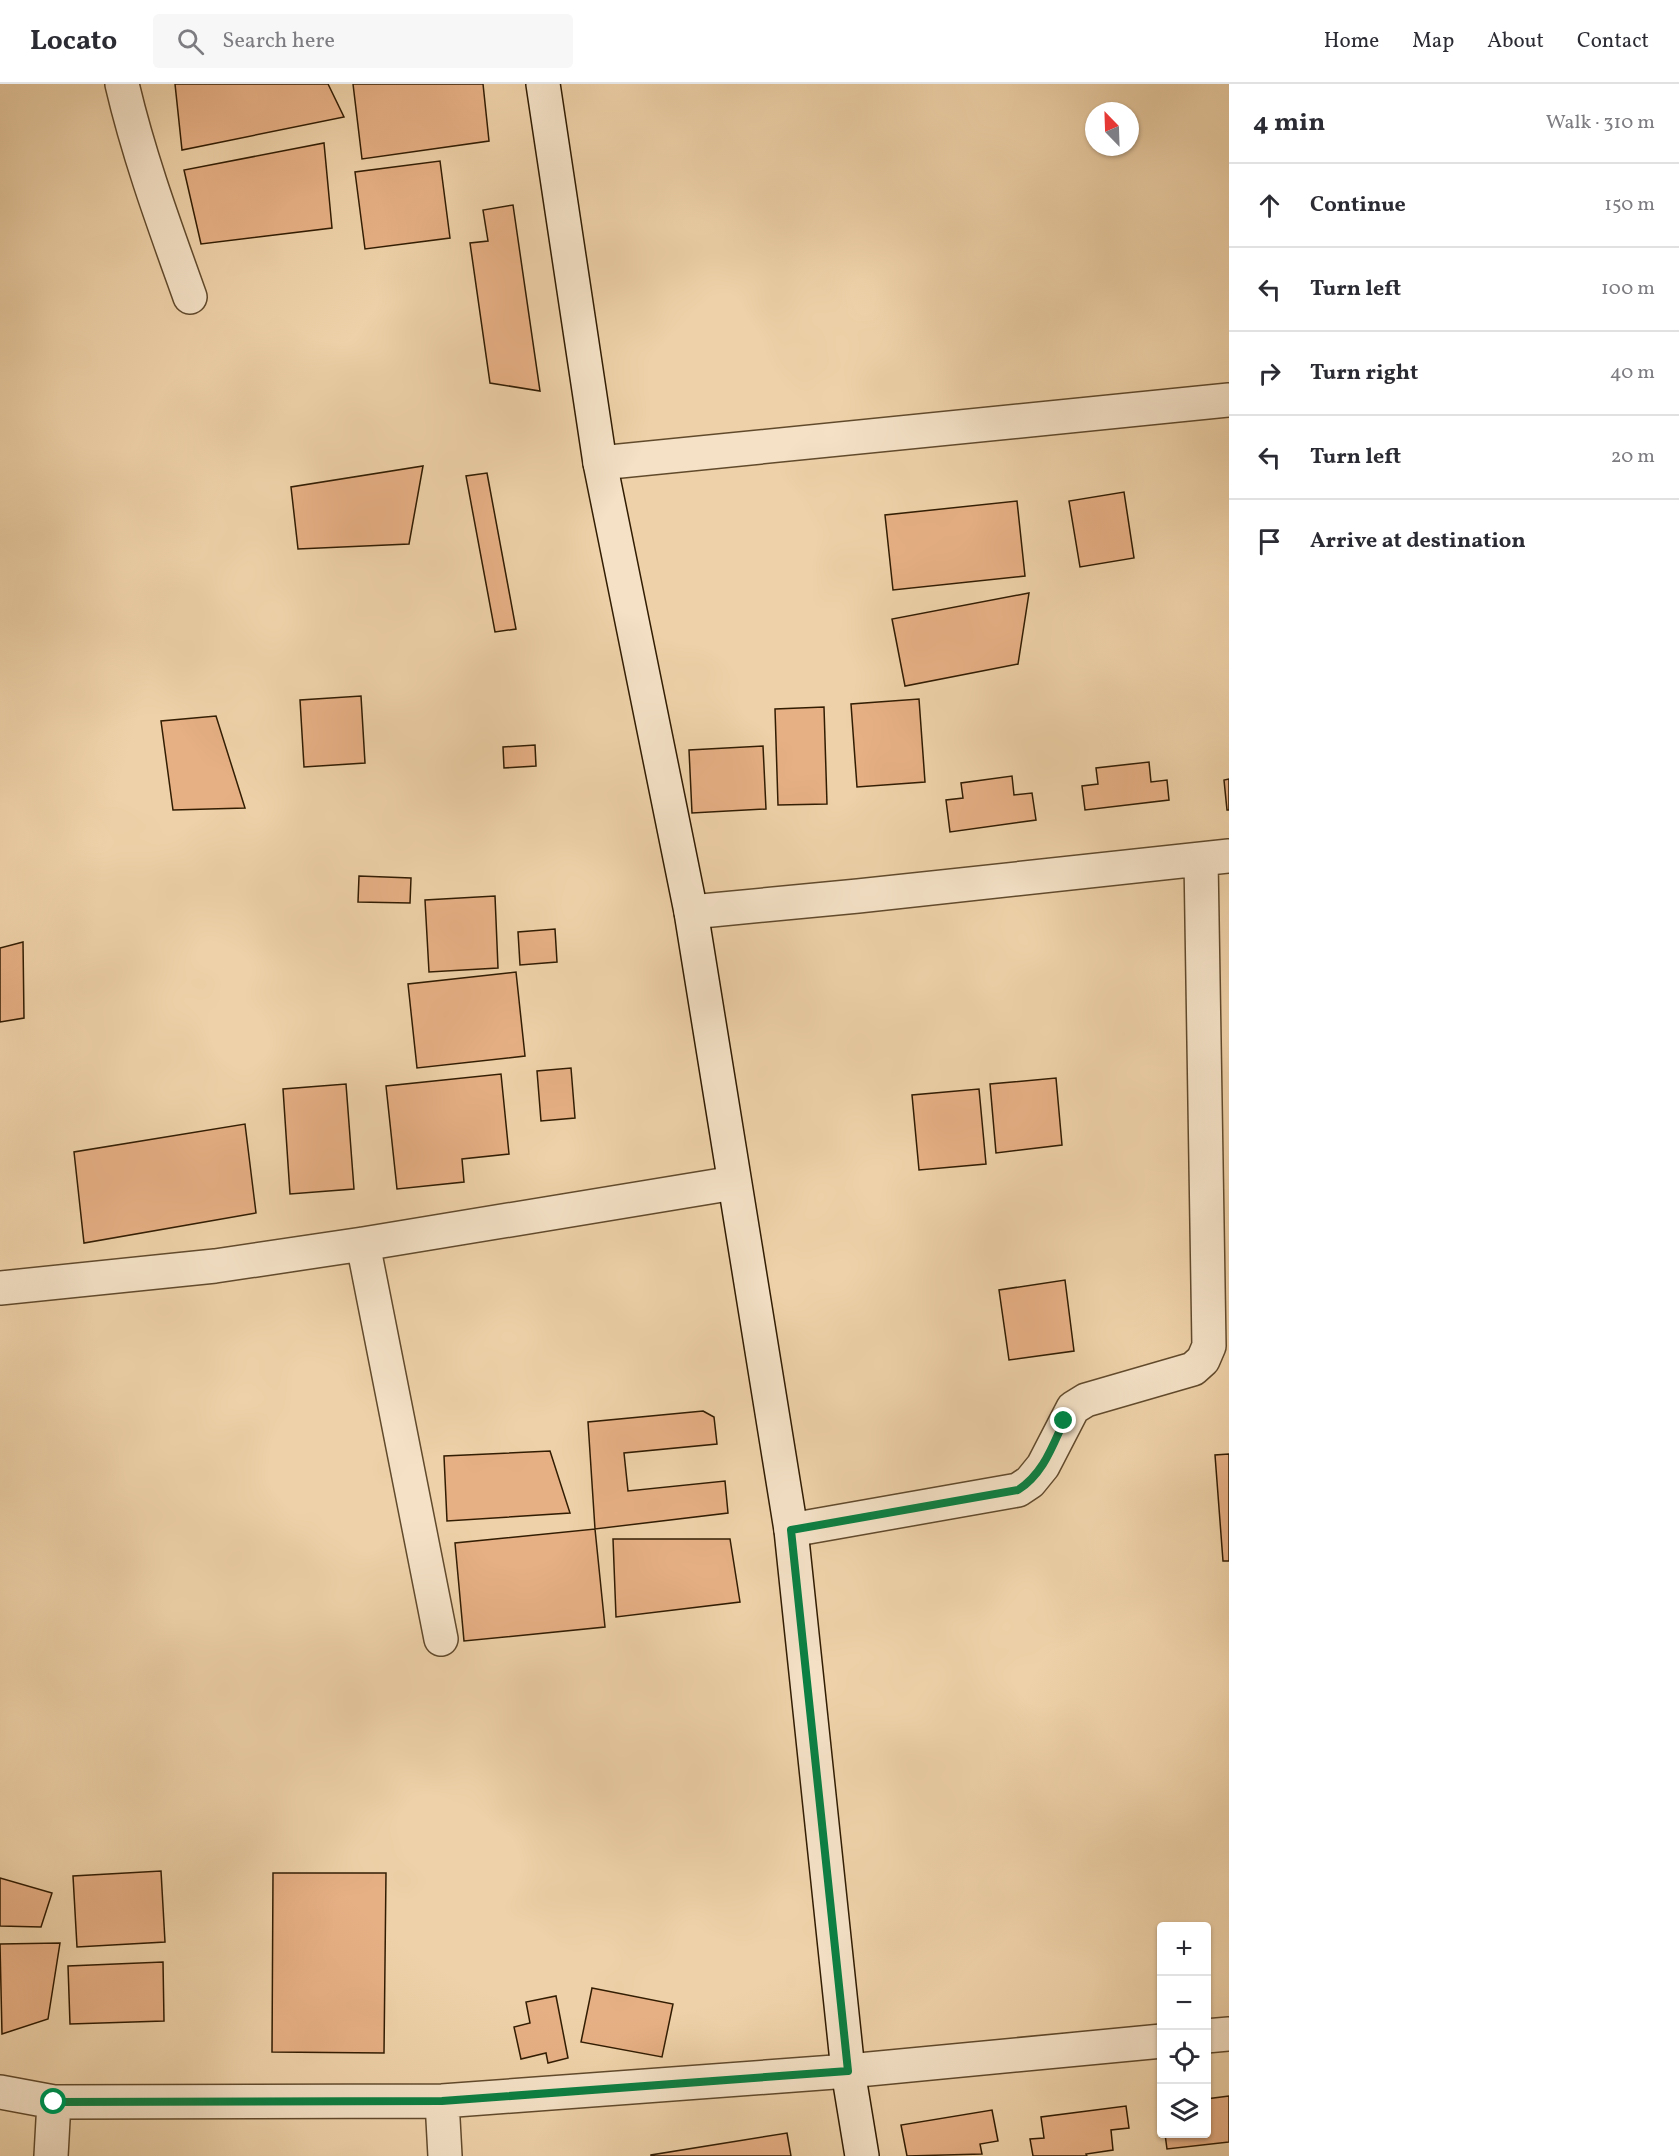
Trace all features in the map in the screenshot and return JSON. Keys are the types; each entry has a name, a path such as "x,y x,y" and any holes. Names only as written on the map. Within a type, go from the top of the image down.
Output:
{"street":[{"path":"122,84 129,117 156,202 190,297"},
{"path":"543,84 600,463 691,912 791,1530 848,2071 862,2156"},
{"path":"600,463 1229,400"},
{"path":"691,912 1215,857 1209,1346 1203,1360 1193,1369 1086,1400 1073,1408 1064,1421 1043,1466 1030,1482 1018,1490 791,1530"},
{"path":"0,1288 215,1266 734,1183"},
{"path":"363,1244 441,1639"},
{"path":"1211,2036 1229,2034"},
{"path":"0,2092 54,2102 442,2101 848,2071 1157,2040"},
{"path":"442,2101 446,2156"},
{"path":"51,2156 54,2102"}],"building":[{"path":"175,84 328,84 344,117 182,150"},
{"path":"353,84 483,84 489,141 362,159"},
{"path":"324,143 332,228 201,244 184,170"},
{"path":"440,161 450,238 365,249 355,172"},
{"path":"513,205 540,391 490,383 470,243 488,241 483,210"},
{"path":"423,466 409,544 298,549 291,487"},
{"path":"487,473 516,629 495,632 466,476"},
{"path":"1124,492 1134,558 1080,567 1069,501"},
{"path":"1017,501 1025,576 893,590 885,515"},
{"path":"1029,593 1018,664 905,686 892,619"},
{"path":"361,696 365,763 304,767 300,700"},
{"path":"919,699 925,782 857,787 851,704"},
{"path":"824,707 827,804 778,805 775,709"},
{"path":"216,716 245,808 173,810 161,721"},
{"path":"535,745 536,766 504,768 503,747"},
{"path":"763,746 766,809 692,813 689,750"},
{"path":"1149,762 1151,782 1167,780 1169,800 1085,810 1082,786 1098,784 1096,768"},
{"path":"1012,776 1014,795 1032,793 1036,820 950,832 946,800 963,798 961,783"},
{"path":"1229,779 1229,810 1227,810 1224,780"},
{"path":"359,876 411,878 410,903 358,902"},
{"path":"495,896 498,968 429,972 425,900"},
{"path":"555,929 557,962 520,965 518,932"},
{"path":"23,942 24,1018 0,1022 0,948"},
{"path":"516,972 525,1056 417,1068 408,984"},
{"path":"571,1068 575,1118 541,1121 537,1071"},
{"path":"501,1074 509,1154 462,1159 464,1182 397,1189 386,1086"},
{"path":"1056,1078 1062,1145 996,1153 990,1084"},
{"path":"346,1084 354,1189 290,1194 283,1089"},
{"path":"979,1089 986,1164 919,1170 912,1095"},
{"path":"245,1124 256,1213 84,1243 74,1152"},
{"path":"1065,1280 1074,1351 1009,1360 999,1290"},
{"path":"703,1411 714,1417 717,1444 624,1453 628,1491 725,1481 728,1513 595,1529 588,1422"},
{"path":"550,1451 570,1513 447,1521 444,1456"},
{"path":"1229,1454 1229,1561 1223,1561 1215,1455"},
{"path":"595,1529 605,1627 464,1641 455,1543"},
{"path":"613,1539 730,1539 740,1602 616,1617"},
{"path":"161,1871 165,1942 77,1947 73,1876"},
{"path":"273,1873 386,1873 384,2053 272,2052"},
{"path":"0,1878 52,1893 41,1927 0,1926"},
{"path":"60,1943 48,2019 2,2034 0,1944"},
{"path":"163,1962 164,2021 70,2024 68,1966"},
{"path":"592,1988 673,2004 662,2057 581,2042"},
{"path":"556,1996 568,2058 548,2063 546,2053 521,2059 514,2027 530,2023 526,2002"},
{"path":"1229,2096 1229,2142 1167,2149 1166,2138 1211,2138 1211,2098"},
{"path":"1126,2106 1129,2128 1111,2130 1113,2150 1086,2154 1087,2156 1033,2156 1030,2139 1044,2138 1041,2117"},
{"path":"992,2110 998,2141 980,2144 982,2154 907,2156 901,2125"},
{"path":"787,2133 791,2156 651,2156 651,2155"}],"route":[{"path":"54,2102 442,2101 848,2071 791,1530 1018,1490 1030,1482 1043,1466 1064,1421"}]}
